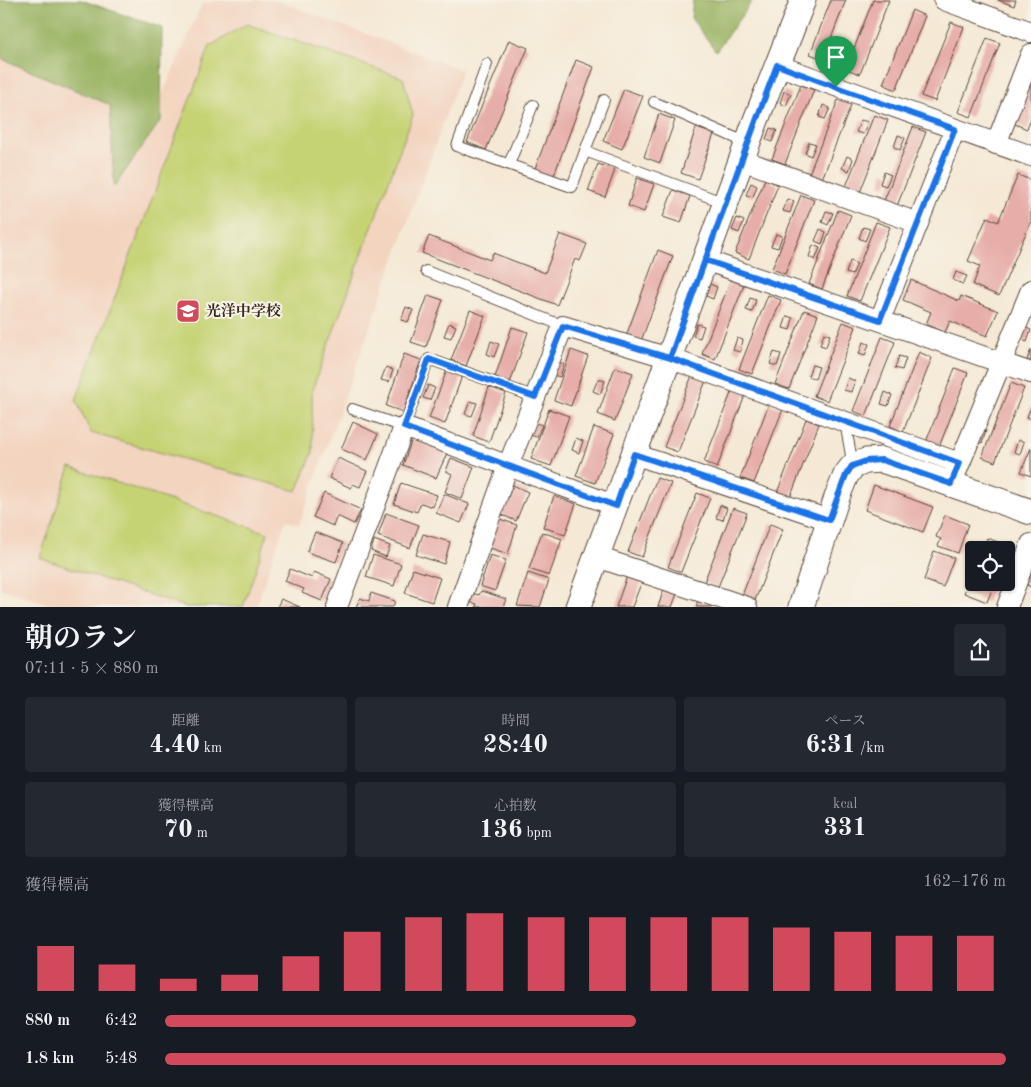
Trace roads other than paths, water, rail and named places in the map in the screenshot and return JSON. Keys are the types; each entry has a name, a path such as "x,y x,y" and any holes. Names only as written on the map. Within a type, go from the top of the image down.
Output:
{"street":[{"path":"578,607 777,65 803,0"},
{"path":"944,0 1031,32"},
{"path":"996,144 1031,54"},
{"path":"777,65 1031,156"},
{"path":"880,320 955,129"},
{"path":"745,152 918,223"},
{"path":"705,260 1001,361 1031,373"},
{"path":"955,474 1031,290"},
{"path":"458,607 508,466 563,326 670,358 845,422 1031,512"},
{"path":"337,607 404,427 616,506"},
{"path":"634,454 829,520"},
{"path":"801,607 829,520 846,475 852,466 866,461 882,460 955,474"},
{"path":"1007,607 1031,544"},
{"path":"597,557 747,607"}],"lane":[{"path":"486,64 457,146 572,187 604,100"},
{"path":"654,102 745,152"},
{"path":"509,164 533,105"},
{"path":"585,151 726,203"},
{"path":"426,271 563,326"},
{"path":"352,409 404,427 429,359 535,397"},
{"path":"845,422 852,466"}],"place":[{"name":"光洋中学校","path":"188,311"}]}
